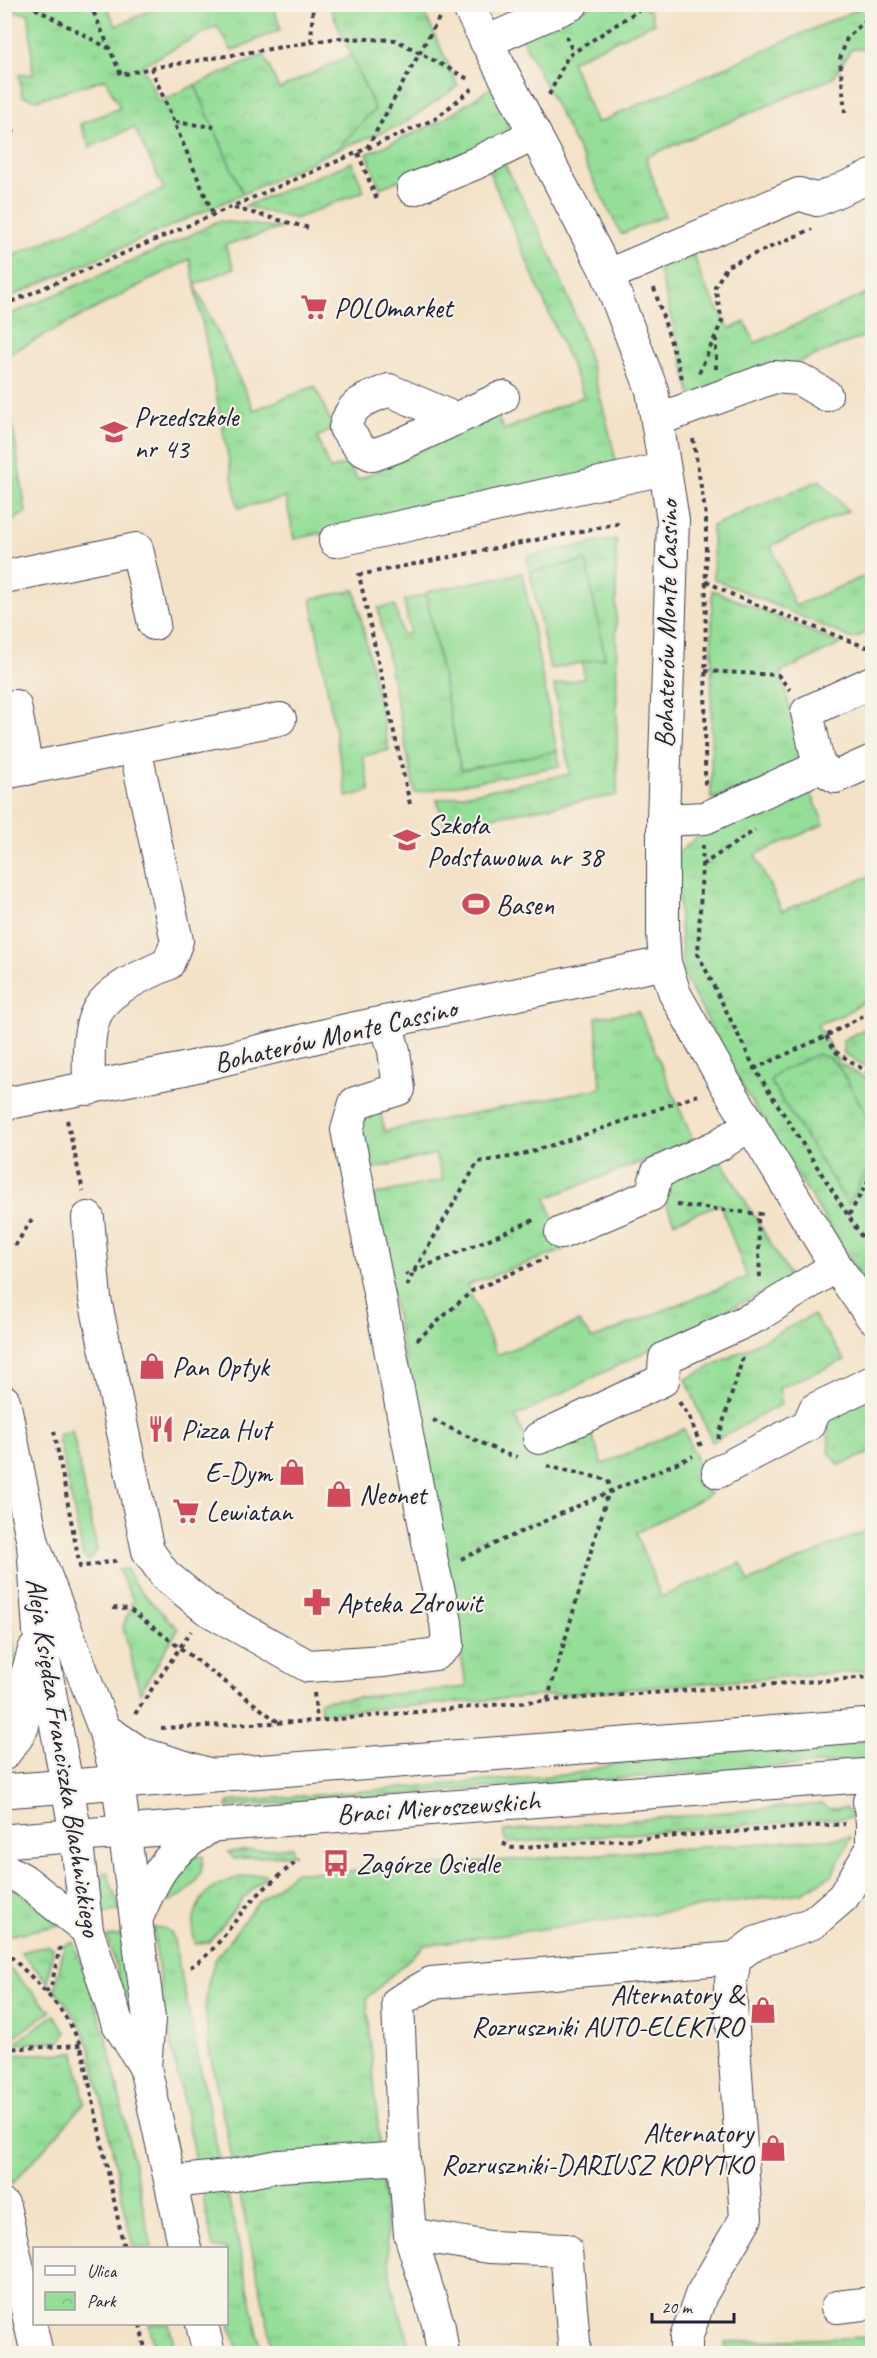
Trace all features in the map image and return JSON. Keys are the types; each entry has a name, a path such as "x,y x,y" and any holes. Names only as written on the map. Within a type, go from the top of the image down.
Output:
{"main road":[{"name":"Braci Mieroszewskich","path":"4,1791 873,1725"},
{"name":"Braci Mieroszewskich","path":"4,1841 831,1778 871,1800"}],"street":[{"name":"Bohaterów Monte Cassino","path":"467,4 608,275 652,390 673,520 663,820 665,963 675,994 725,1083 836,1266 873,1317"},
{"path":"486,42 572,4"},
{"path":"413,189 474,164 535,134"},
{"path":"608,275 799,194 817,200 873,176"},
{"path":"657,420 687,406 774,377 799,379 826,394"},
{"path":"456,419 503,397"},
{"path":"335,541 664,469"},
{"path":"4,577 137,549 154,624"},
{"path":"873,682 807,712 819,767 836,777 873,761"},
{"path":"15,706 16,771 280,719"},
{"path":"89,1089 88,1044 93,1017 104,999 138,977 168,964 177,941 135,748"},
{"path":"663,820 705,818 819,767"},
{"name":"Bohaterów Monte Cassino","path":"4,1104 89,1089 386,1022 665,963"},
{"path":"88,1218 95,1299 148,1551 165,1575 207,1609 308,1666 384,1661 436,1654 448,1644 446,1622 433,1568 348,1130 355,1103 399,1089 394,1051 386,1022"},
{"path":"561,1233 651,1195 657,1173 719,1145 751,1124"},
{"path":"534,1454 663,1380 665,1358 757,1316 836,1266"},
{"path":"718,1472 808,1425 815,1409 873,1382"},
{"name":"Aleja Księdza Franciszka Blachnickiego","path":"4,1401 33,1543 39,1632 76,1835 74,1938 117,2022 145,2067"},
{"name":"Aleja Księdza Franciszka Blachnickiego","path":"33,1543 104,1729 118,1782 149,2019 145,2067 185,2247"},
{"path":"4,1754 23,1726 27,1674 39,1632"},
{"path":"104,1729 140,1753 208,1774"},
{"path":"443,2354 439,2327 410,2234 404,2158 398,2002 431,1983 735,1958 755,1943 813,1923 843,1897 872,1850 871,1800"},
{"path":"136,1919 150,1886 165,1862 183,1844 213,1825"},
{"path":"4,1869 24,1880 74,1938"},
{"path":"686,2354 686,2338 701,2295 746,2218 730,1988 735,1958"},
{"path":"171,2182 229,2176 279,2166 404,2158"},
{"path":"4,2206 37,2354"},
{"path":"410,2234 489,2247 566,2250 575,2354"},
{"path":"837,2307 873,2303"},
{"path":"202,2325 208,2354"}],"path":[{"path":"4,9 11,4"},
{"path":"27,4 109,49"},
{"path":"90,4 121,75 151,68 338,38 396,40 470,80"},
{"path":"311,42 313,4"},
{"path":"546,101 568,56 648,4"},
{"path":"845,113 840,60 847,38 873,14"},
{"path":"367,149 439,18"},
{"path":"151,68 213,214"},
{"path":"4,305 435,119 474,87"},
{"path":"174,122 214,127"},
{"path":"4,134 15,131"},
{"path":"358,153 377,200"},
{"path":"687,406 722,321 715,287 727,266 827,222 817,200"},
{"path":"233,207 309,228"},
{"path":"645,260 682,375 706,516 705,818 698,954 755,1069 873,1252"},
{"path":"410,804 359,575 622,523"},
{"path":"706,581 737,597 873,648"},
{"path":"705,671 778,675 807,712"},
{"path":"414,1343 472,1291 558,1252 561,1233 541,1216 414,1271 381,1297 397,1309 414,1271 478,1162 516,1156 661,1109 725,1083 826,1036 873,1011"},
{"path":"826,1036 836,1052 873,1075"},
{"path":"66,1116 80,1175"},
{"path":"849,1215 873,1174"},
{"path":"15,1246 34,1216"},
{"path":"470,1555 703,1452 689,1416 663,1380"},
{"path":"430,1419 505,1454 534,1454 608,1480 611,1491 606,1500 547,1701"},
{"path":"54,1431 80,1567 106,1563"},
{"path":"113,1608 129,1609 179,1649 279,1722"},
{"path":"135,1715 196,1623"},
{"path":"154,1728 317,1721 873,1677"},
{"path":"315,1697 317,1721"},
{"path":"503,1843 510,1848 871,1800"},
{"path":"190,1967 204,1960 246,1908 275,1878 299,1860"},
{"path":"45,1992 51,1987 74,1938"},
{"path":"4,1950 67,2017 81,2045 124,2247"},
{"path":"4,2049 81,2045"},
{"path":"140,2325 146,2354"}],"green space":[{"path":"11,5 106,5 116,26 163,5 273,5 281,29 232,51 217,26 142,65 159,102 195,85 243,194 5,299 4,260 164,189 134,127 90,147 80,124 120,108 105,79 37,100 22,96 19,75 33,74 29,14 11,11"},
{"path":"329,5 421,5 458,86 401,125 336,150 375,109"},
{"path":"592,5 639,5 650,11 654,23 571,61 597,123 861,8 860,5 872,5 866,14 872,23 872,49 851,49 833,78 646,157 665,216 621,234 520,35"},
{"path":"264,55 279,89 351,55 375,109 336,150 243,194 195,85"},
{"path":"492,87 508,114 507,136 380,188 367,154 441,121"},
{"path":"503,161 564,285 606,417 618,471 294,539 286,498 238,508 195,285 254,410 315,386 334,429 317,437 330,470 347,463 358,480 496,414 504,430 584,396 489,171"},
{"path":"352,162 364,191 295,219 245,206"},
{"path":"218,221 281,228 225,245 234,268 195,285 190,259 5,356 4,317 183,239"},
{"path":"694,255 703,282 730,329 745,322 755,343 872,291 872,333 693,404 659,270"},
{"path":"5,389 7,389 26,512 5,526"},
{"path":"820,480 848,511 771,546 795,606 872,573 872,630 853,639 714,579 712,526"},
{"path":"616,539 617,795 445,825 437,800 570,774 554,685 584,678 582,662 605,658 586,561 530,572 527,556"},
{"path":"586,561 605,658 550,669 530,572"},
{"path":"522,573 557,751 461,770 426,592"},
{"path":"355,590 389,750 363,756 370,791 347,797 311,599"},
{"path":"712,590 841,644 781,672 804,769 711,799"},
{"path":"426,595 461,770 557,751 560,766 415,793 378,608 395,605 402,635 410,633 404,600"},
{"path":"808,785 824,824 755,855 782,911 872,875 872,996 843,1015 817,1024 839,1063 872,1082 872,1294 743,1088 683,974 676,855 714,822"},
{"path":"638,1011 693,1140 546,1198 564,1250 467,1285 497,1355 579,1322 592,1339 747,1277 720,1204 674,1222 659,1186 718,1155 791,1278 515,1417 534,1453 589,1428 603,1464 684,1429 710,1494 636,1533 661,1597 741,1563 749,1582 872,1528 872,1670 321,1713 320,1701 467,1687 373,1195 443,1180 435,1154 369,1170 359,1121 380,1108 384,1131 601,1088 596,1017"},
{"path":"872,1025 872,1071 844,1053 843,1040"},
{"path":"817,1054 829,1058 839,1067 872,1124 872,1162 848,1204 770,1081 777,1073"},
{"path":"813,1315 845,1360 779,1388 782,1404 712,1442 686,1379"},
{"path":"872,1377 872,1452 839,1465 829,1452 828,1416"},
{"path":"72,1430 97,1551 88,1561 83,1556 58,1435"},
{"path":"126,1569 136,1586 178,1629 140,1693 123,1627 133,1600 118,1570"},
{"path":"4,1573 16,1661 12,1718 5,1714"},
{"path":"872,1740 872,1760 227,1807 228,1802 573,1774 649,1756"},
{"path":"823,1804 830,1809 845,1808 855,1817 507,1843 504,1831"},
{"path":"851,1837 832,1875 802,1893 425,1945 367,1998 391,2283 412,2353 274,2353 210,2055 205,2009 208,1984 215,1960 257,1903 295,1872 352,1871"},
{"path":"292,1847 293,1854 234,1859 228,1852"},
{"path":"203,1855 199,1875 188,1891 172,1900 152,1905 173,1875 189,1862"},
{"path":"104,1872 107,1872 120,1910 101,1914 100,1894"},
{"path":"265,1874 209,1942 194,1944 193,1926 196,1912 210,1891 234,1879"},
{"path":"4,1886 20,1892 59,1925 5,1936"},
{"path":"153,1928 169,1931 173,1936 221,2167 196,2164 164,2010"},
{"path":"123,1935 136,2021 132,2021 107,1937"},
{"path":"73,1942 88,1979 110,2052 152,2247 133,2247 92,2054 77,2020 55,1990 64,1945"},
{"path":"48,1946 53,1948 48,1982 20,1952"},
{"path":"4,1963 51,2011 5,2043 4,2043"},
{"path":"54,2015 67,2033 59,2042 14,2044"},
{"path":"75,2053 85,2103 12,2184 5,2162 5,2055"},
{"path":"226,2186 262,2353 238,2353 228,2313 228,2247 213,2247 203,2198 208,2189"},
{"path":"149,2325 169,2325 176,2353 156,2353"},
{"path":"872,2337 872,2353 725,2353 725,2342"}],"place":[{"name":"POLOmarket","path":"314,307"},
{"name":"Przedszkole nr 43","path":"114,432"},
{"name":"Szkoła Podstawowa nr 38","path":"407,840"},
{"name":"Basen","path":"476,904"},
{"name":"Pan Optyk","path":"152,1366"},
{"name":"Pizza Hut","path":"161,1429"},
{"name":"E-Dym","path":"292,1472"},
{"name":"Neonet","path":"339,1494"},
{"name":"Lewiatan","path":"186,1511"},
{"name":"Apteka Zdrowit","path":"317,1602"},
{"name":"Zagórze Osiedle","path":"336,1863"},
{"name":"Alternatory & Rozruszniki AUTO-ELEKTRO","path":"763,2010"},
{"name":"Alternatory Rozruszniki-DARIUSZ KOPYTKO","path":"773,2148"}]}
